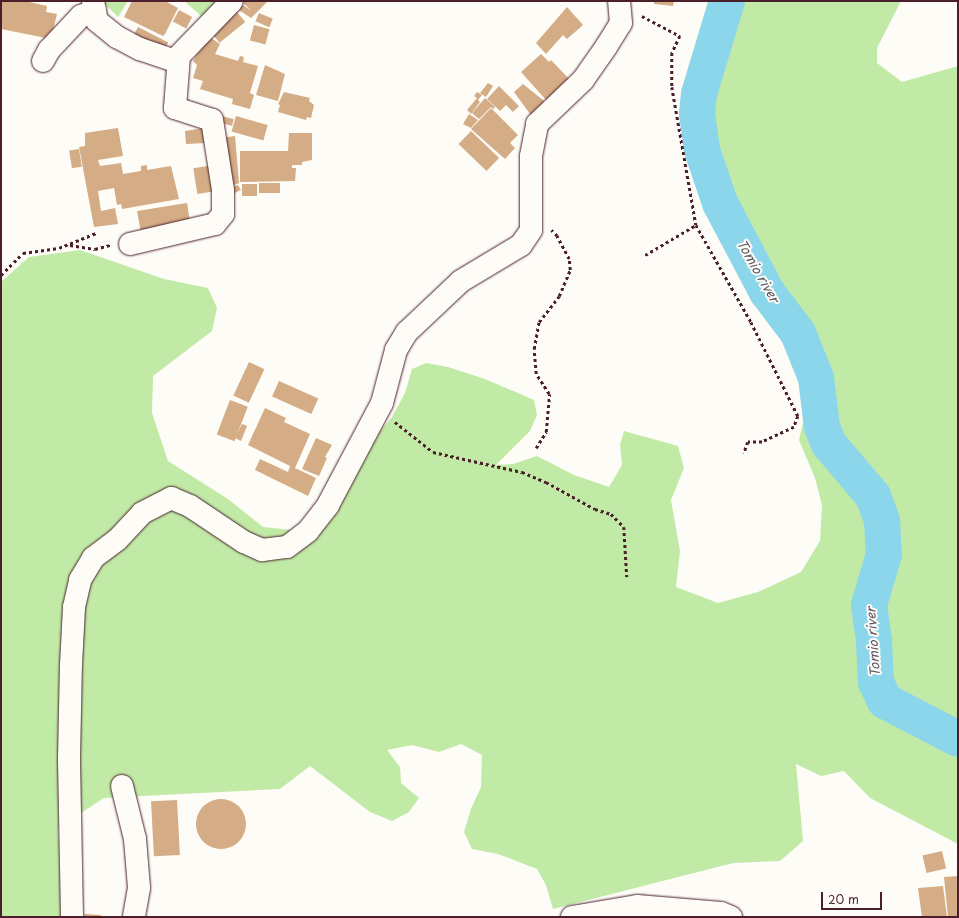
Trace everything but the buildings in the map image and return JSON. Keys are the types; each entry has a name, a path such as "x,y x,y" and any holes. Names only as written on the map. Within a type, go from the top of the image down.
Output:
{"street":[{"path":"43,61 49,50 81,16 94,6 97,21 117,37 174,61 232,1"},
{"path":"72,917 69,758 71,658 74,607 80,580 93,558 118,539 142,513 171,498 190,506 244,542 262,550 287,547 308,531 328,504 378,410 396,350 407,332 461,281 520,245 531,230 531,156 537,124 583,80 620,24 619,4"},
{"path":"130,244 216,224 223,214 223,190 212,120 175,108 179,79 179,56"},
{"path":"122,786 135,839 139,888 134,917"},
{"path":"572,917 637,906 721,913 732,917"}],"path":[{"path":"619,4 651,19 680,36 672,53 672,87 696,225 751,322 798,416 794,427 762,442 748,442 744,453"},
{"path":"530,224 548,226 557,236 569,259 570,270 559,296 539,322 534,349 536,374 549,394 546,432 536,448"},
{"path":"645,255 696,225"},
{"path":"1,275 23,253 68,245 96,233"},
{"path":"68,245 95,249 130,244"},
{"path":"378,410 433,452 522,472 546,482 595,509 611,514 624,527 627,577"}],"green space":[{"path":"102,1 128,1 118,17"},
{"path":"184,1 223,1 205,19"},
{"path":"735,1 901,1 877,48 877,63 902,82 958,66 958,844 870,798 844,771 821,776 796,764 803,841 780,861 733,863 553,909 546,885 537,869 498,854 472,849 464,832 471,809 481,787 482,755 461,744 439,752 412,745 387,750 400,767 401,783 419,798 409,812 392,821 370,812 310,766 280,789 104,798 58,828 63,917 1,917 1,282 29,257 80,250 164,279 208,288 217,308 212,331 153,376 152,413 168,461 228,499 263,527 292,530 328,513 371,442 392,417 405,393 412,369 426,363 448,367 485,379 534,400 537,415 530,431 496,465 513,464 537,456 574,475 609,487 622,465 620,445 624,431 678,446 684,468 671,500 680,551 676,587 718,603 758,592 801,572 820,541 822,505 815,478 799,440 808,400 807,370 800,328 766,281 734,224 706,141 709,101 719,49 734,13"}],"waterway":[{"name":"Tomio river","path":"727,1 699,94 697,114 702,150 720,203 767,292 798,333 816,378 822,427 829,444 873,496 882,521 884,554 869,605 874,642 876,682 885,701 958,739"}]}
